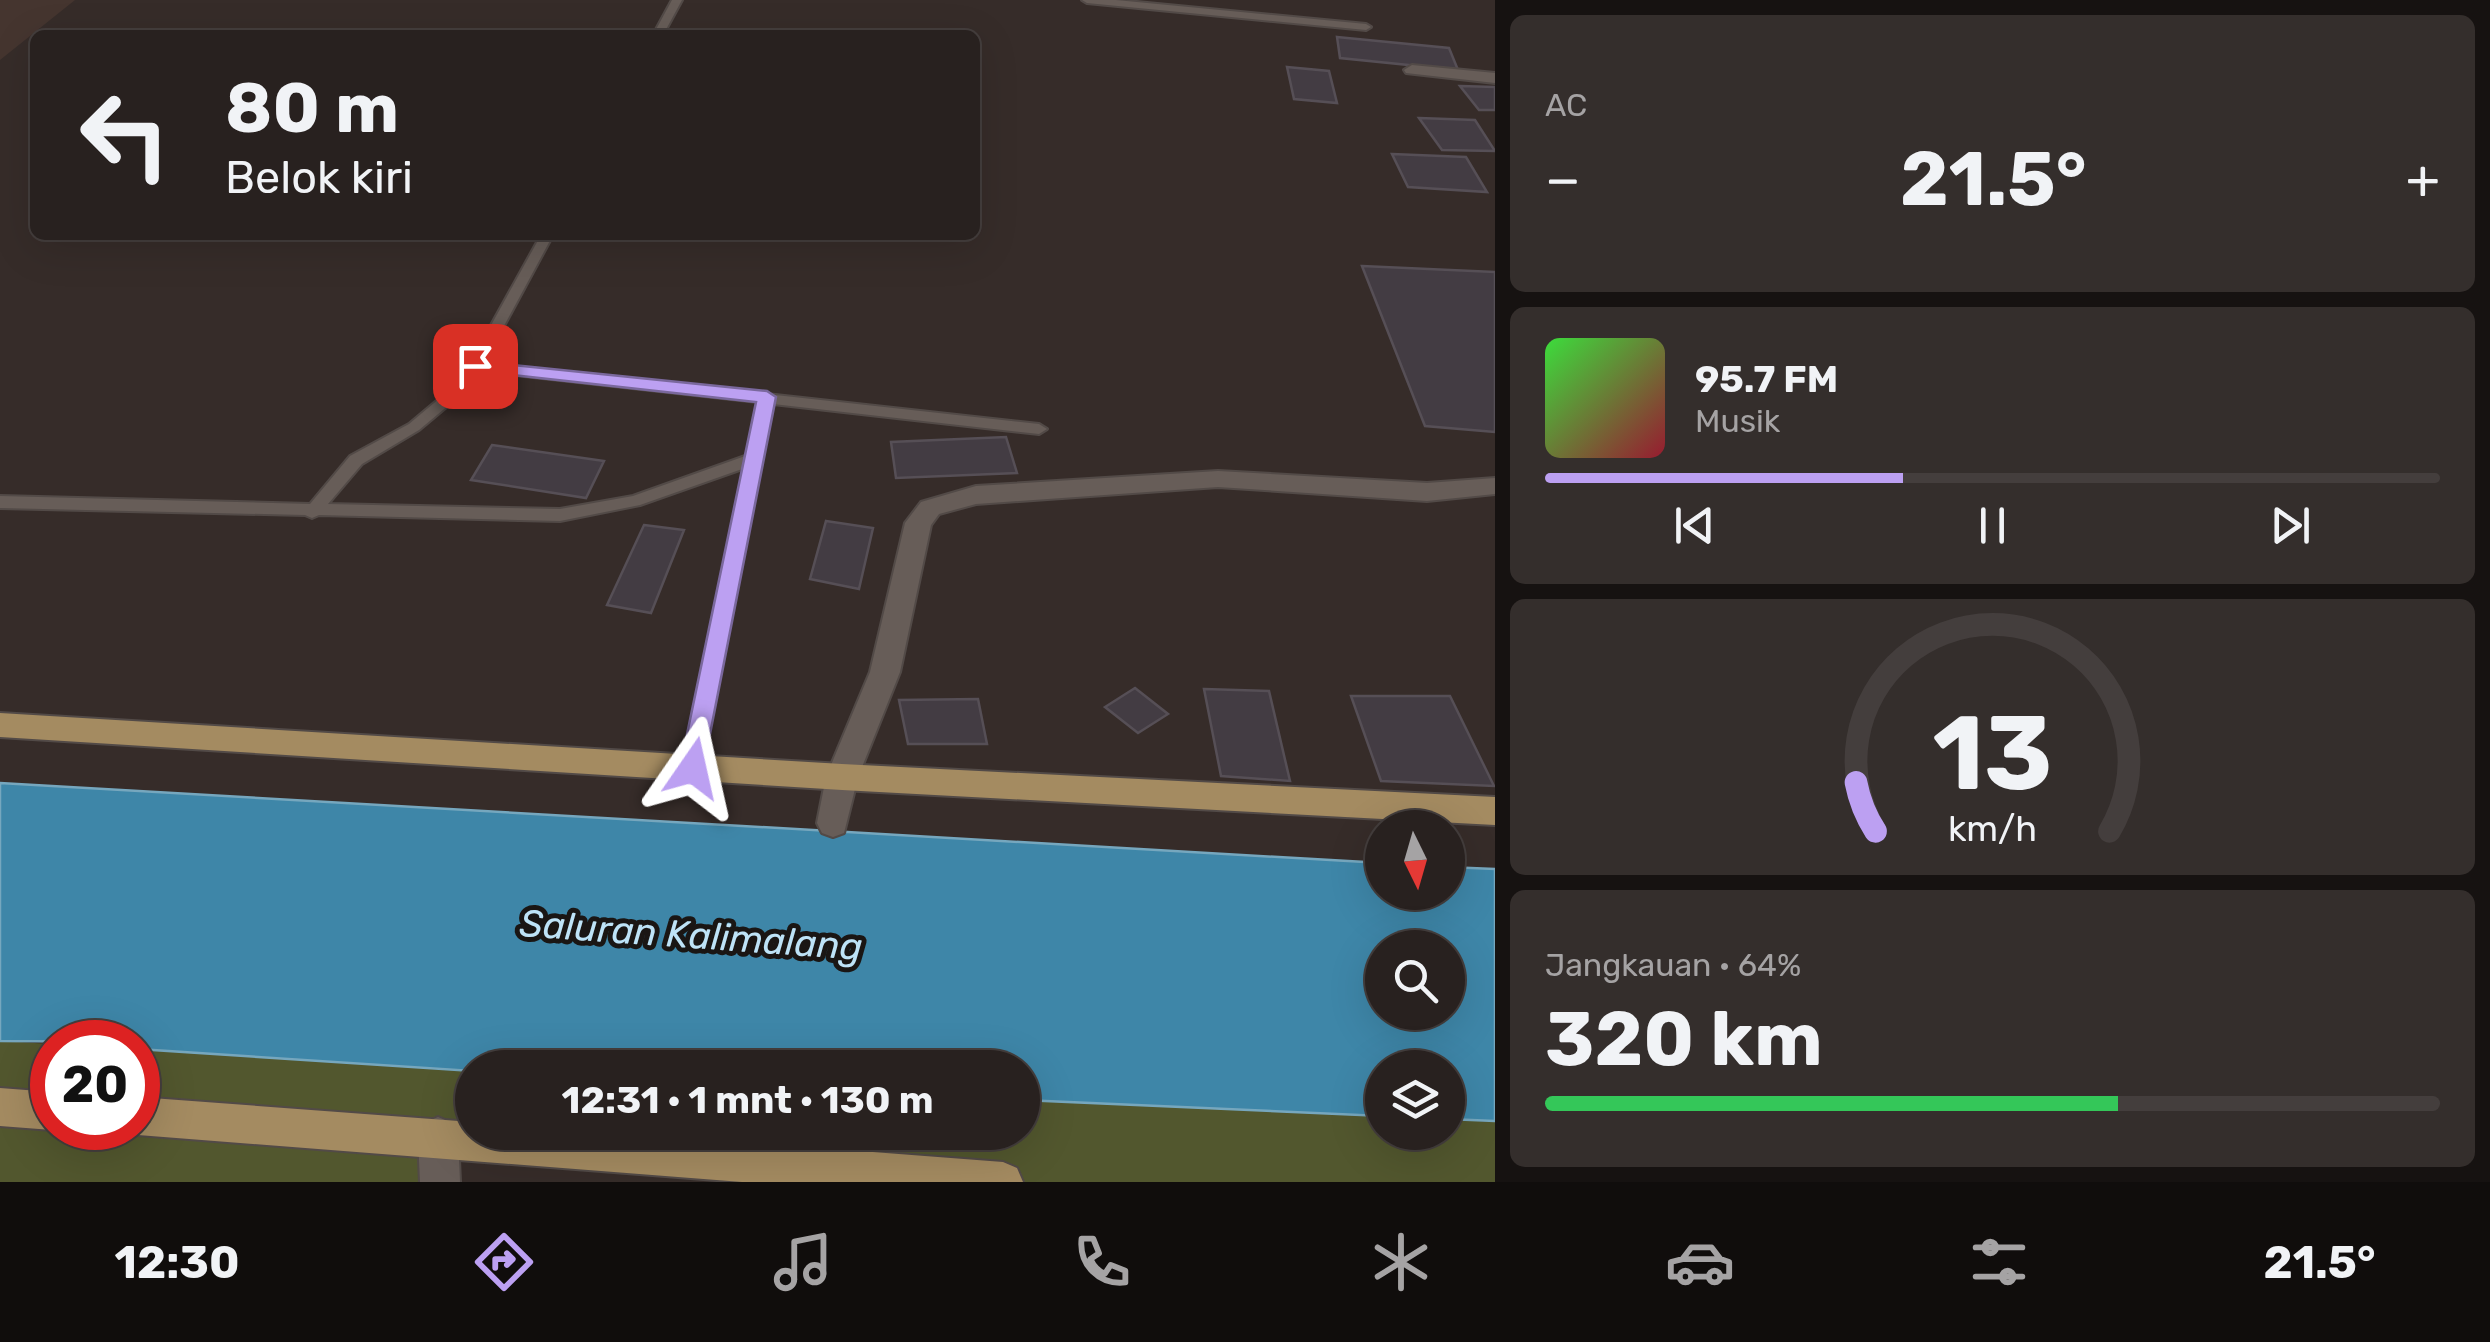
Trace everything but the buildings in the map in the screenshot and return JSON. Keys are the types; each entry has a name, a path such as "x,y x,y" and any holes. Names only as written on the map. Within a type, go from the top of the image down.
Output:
{"main road":[{"path":"0,724 693,768 1495,811"},
{"path":"0,1107 30,1109"},
{"path":"160,1118 812,1161 1002,1182"}],"street":[{"path":"1412,70 1495,78"},
{"path":"833,823 842,776 885,672 918,523 930,508 949,500 1218,478 1427,492 1495,486"},
{"path":"438,1137 440,1182"}],"lane":[{"path":"661,30 677,0"},
{"path":"1087,0 1207,4 1366,26"},
{"path":"312,512 356,460 414,426 451,396 475,366 545,240"},
{"path":"475,366 1038,429"},
{"path":"693,768 767,397"},
{"path":"0,502 560,515 608,510 657,498 752,460"}],"shaded area":[{"path":"0,0 75,0 38,30 30,30 30,36 0,60"}],"green space":[{"path":"0,1041 30,1043 30,1150 160,1150 160,1050 455,1070 455,1139 439,1137 440,1182 0,1182"},
{"path":"1040,1101 1365,1115 1365,1150 1465,1150 1465,1120 1495,1122 1495,1182 812,1182 547,1150 1040,1150"}],"water":[{"name":"Saluran Kalimalang","path":"0,783 1365,862 1365,910 1465,910 1465,868 1495,869 1495,1121 1465,1120 1465,1050 1365,1050 1365,1115 1040,1101 1040,1050 455,1050 455,1070 160,1050 160,1020 30,1020 30,1041 0,1041"}],"route":[{"path":"475,366 767,397 693,768"}]}
